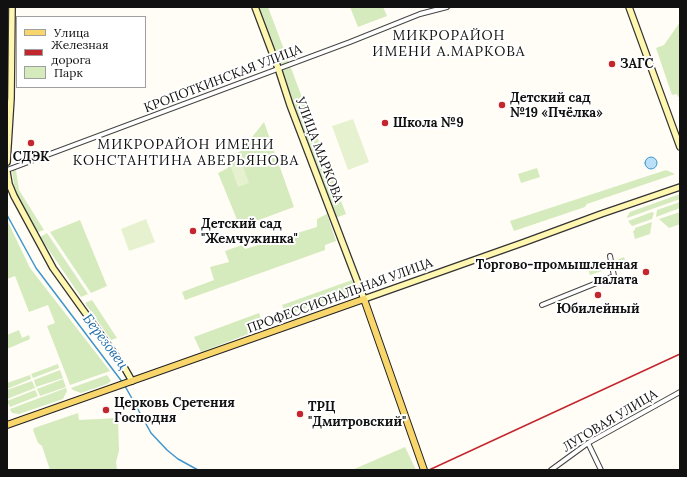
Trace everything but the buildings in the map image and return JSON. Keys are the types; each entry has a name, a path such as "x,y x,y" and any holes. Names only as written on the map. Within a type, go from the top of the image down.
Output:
{"main road":[{"name":"ПРОФЕССИОНАЛЬНАЯ УЛИЦА","path":"7,425 364,299"},
{"path":"364,299 424,470"}],"street":[{"path":"7,162 11,98 12,7"},
{"name":"УЛИЦА МАРКОВА","path":"255,7 290,105 364,299"},
{"name":"КРОПОТКИНСКАЯ УЛИЦА","path":"7,171 420,14 447,7"},
{"path":"629,7 680,147"},
{"path":"7,171 9,184 14,196 53,268 124,367 126,383"},
{"name":"ПРОФЕССИОНАЛЬНАЯ УЛИЦА","path":"364,299 680,187"},
{"path":"542,305 614,276 610,256"},
{"name":"ЛУГОВАЯ УЛИЦА","path":"551,470 588,443 680,392"},
{"path":"588,443 601,470"}],"green space":[{"path":"257,7 268,7 346,214 335,218"},
{"path":"350,7 383,7 387,16 358,27"},
{"path":"680,22 680,96 678,97 677,94 672,95 656,48 664,45"},
{"path":"353,119 369,162 348,170 332,126"},
{"path":"264,122 294,207 240,227 218,173 228,168 225,158 241,151"},
{"path":"242,164 249,183 238,187 231,167"},
{"path":"537,168 540,177 521,183 518,174"},
{"path":"12,170 16,170 19,190 44,230 38,232 15,193"},
{"path":"666,170 675,174 514,231 510,221"},
{"path":"680,194 680,199 627,218 630,212"},
{"path":"680,202 680,208 656,217 657,210"},
{"path":"652,212 654,213 652,219 632,226 628,221"},
{"path":"680,212 680,224 669,228 659,219"},
{"path":"327,214 336,241 325,245 325,250 185,300 182,292 214,280 210,267 229,262 225,251 242,245 245,249 317,227 317,219"},
{"path":"146,219 155,242 129,251 121,229"},
{"path":"7,220 30,268 110,371 70,385 47,326 55,323 48,305 29,312 15,276 7,279"},
{"path":"80,220 107,286 91,293 50,232"},
{"path":"652,222 650,234 635,239 633,231 635,228"},
{"path":"47,233 88,294 81,297 40,237"},
{"path":"624,257 626,263 616,267 614,261"},
{"path":"614,261 611,268 590,275 586,263"},
{"path":"352,280 356,291 286,315 282,305"},
{"path":"92,300 117,338 111,340 85,303"},
{"path":"259,313 264,328 201,352 194,337"},
{"path":"19,330 22,338 29,335 30,339 7,349 7,335"},
{"path":"58,364 59,368 33,378 31,374"},
{"path":"60,370 63,378 36,387 34,380"},
{"path":"30,375 31,379 7,389 7,383"},
{"path":"107,375 111,381 107,384 81,393 71,388"},
{"path":"63,379 66,387 40,396 37,389"},
{"path":"32,381 35,388 7,399 7,390"},
{"path":"66,388 67,391 63,399 19,414 12,413 10,409"},
{"path":"35,390 38,396 10,407 7,401"},
{"path":"78,413 79,420 118,418 119,451 116,462 117,470 50,470 42,446 38,443 33,430 34,428"},
{"path":"405,447 416,470 352,470"}],"water":[{"path":"651,157 655,159 657,163 655,167 651,169 647,167 645,163 647,159"}],"waterway":[{"name":"Березовец","path":"7,215 36,268 123,383"},
{"name":"Березовец","path":"125,386 151,433 178,459 198,470"}],"railway":[{"path":"429,470 680,354"}],"place":[{"name":"ЗАГС","path":"612,64"},
{"name":"Детский сад №19 «Пчёлка»","path":"502,105"},
{"name":"Школа №9","path":"385,123"},
{"name":"СДЭК","path":"31,143"},
{"name":"Детский сад \"Жемчужинка\"","path":"193,231"},
{"name":"Торгово-промышленная палата","path":"646,272"},
{"name":"Юбилейный","path":"598,295"},
{"name":"Церковь Сретения Господня","path":"106,410"},
{"name":"ТРЦ \"Дмитровский\"","path":"300,414"}],"district":[{"name":"МИКРОРАЙОН ИМЕНИ А.МАРКОВА","path":"449,44"},
{"name":"МИКРОРАЙОН ИМЕНИ КОНСТАНТИНА АВЕРЬЯНОВА","path":"186,154"}]}
